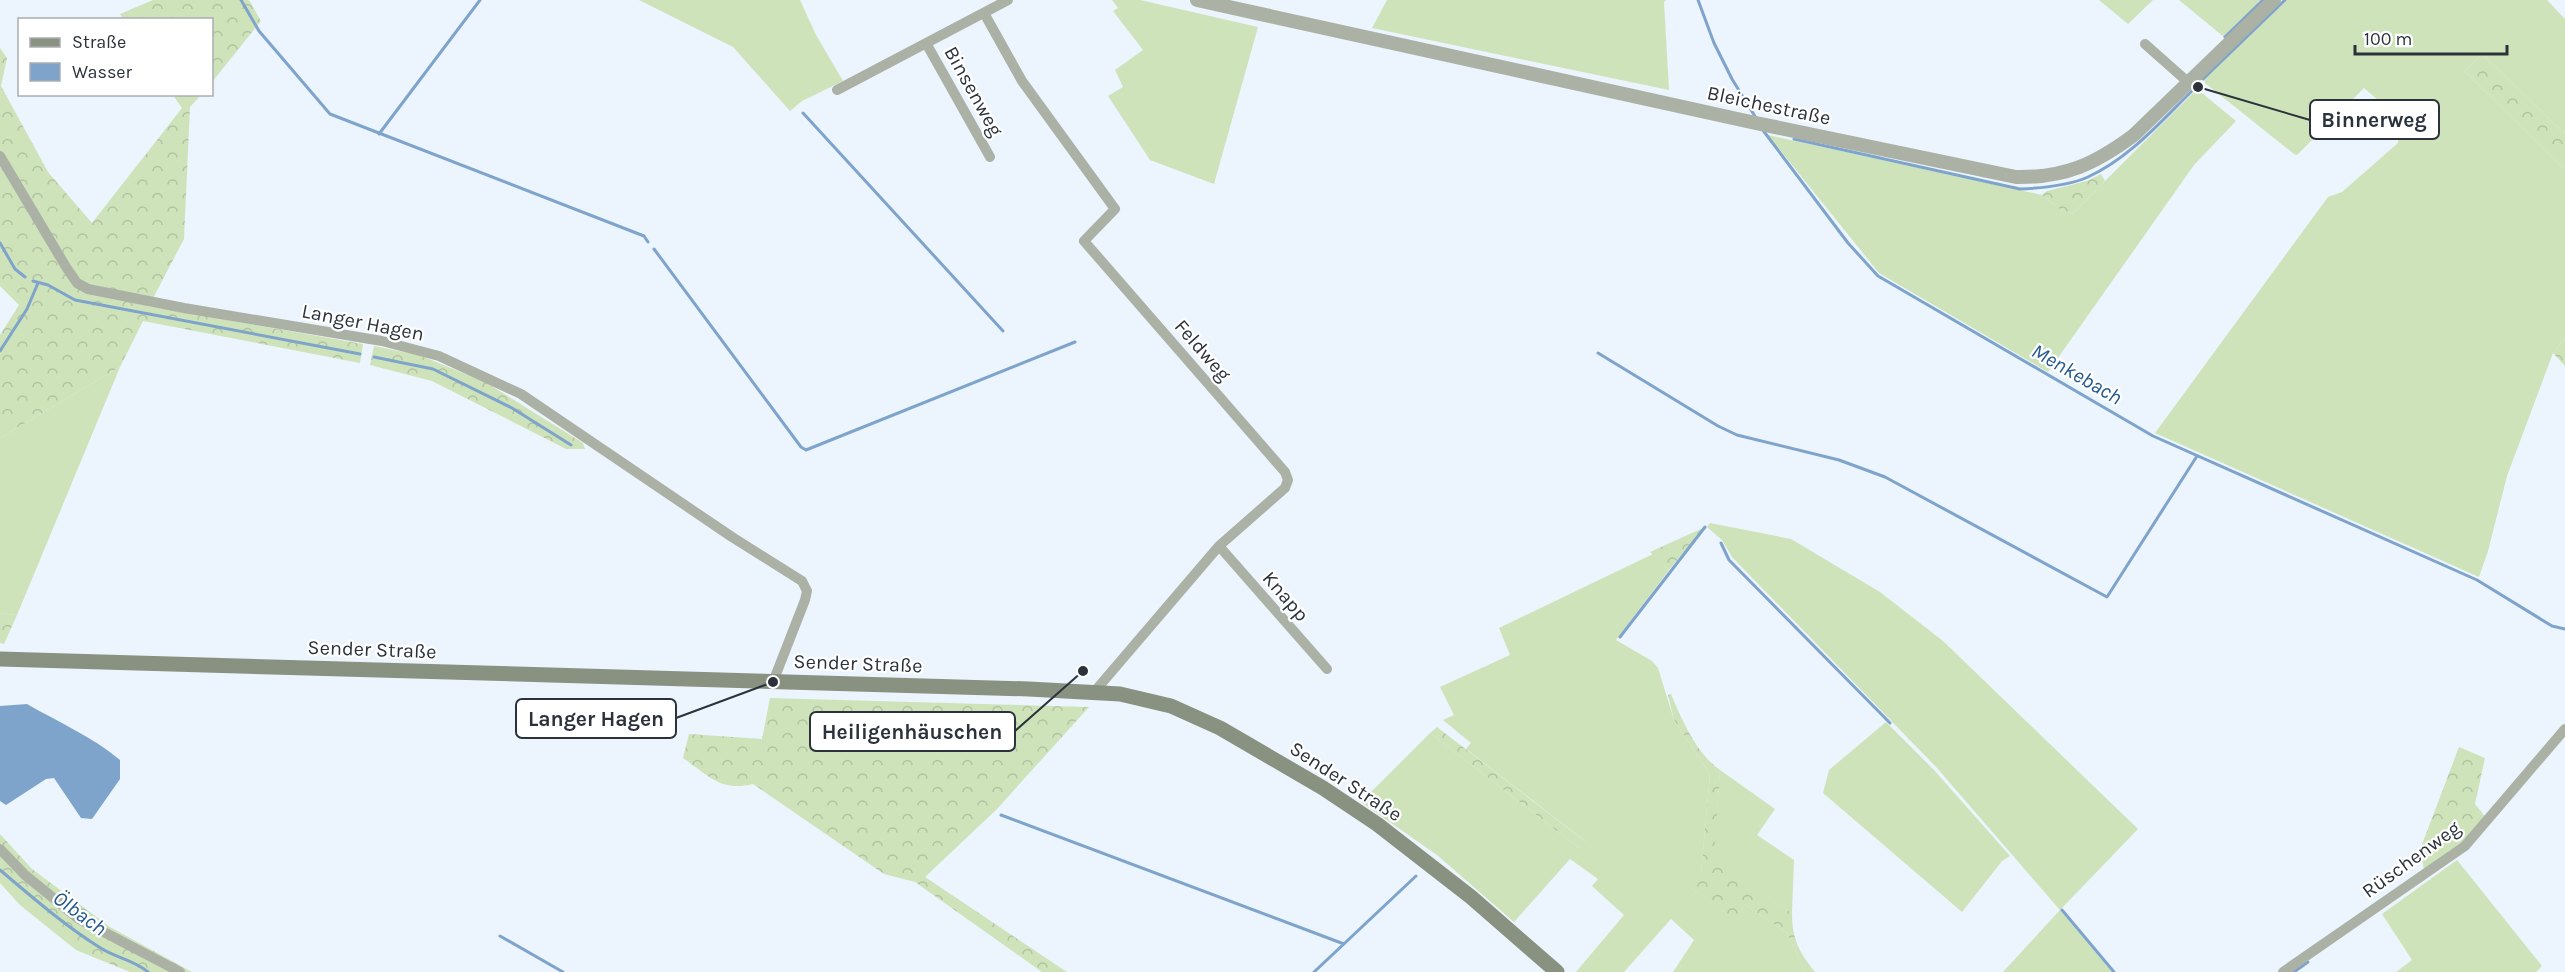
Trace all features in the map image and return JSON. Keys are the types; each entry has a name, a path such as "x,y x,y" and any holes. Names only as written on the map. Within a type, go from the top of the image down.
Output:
{"main road":[{"name":"Sender Straße","path":"0,659 1120,694 1171,706 1220,728 1323,788 1428,862 1557,972"}],"street":[{"name":"Binsenweg","path":"837,90 1008,0"},
{"name":"Bleichestraße","path":"1197,0 1751,122 2016,177 2039,177 2081,168 2114,150 2134,135 2274,0"},
{"name":"Feldweg","path":"984,13 1022,81 1115,210 1084,241 1285,472 1288,480 1285,488 1219,546 1095,692"},
{"name":"Binsenweg","path":"926,43 990,157"},
{"path":"2145,44 2189,83"},
{"name":"Langer Hagen","path":"0,156 66,267 77,283 88,289 184,308 382,340 439,356 521,394 732,537 802,581 807,591 805,600 773,682"},
{"name":"Knapp","path":"1219,546 1327,669"},
{"name":"Rüschenweg","path":"2283,972 2465,846 2565,729"},
{"path":"0,849 25,875 79,919 180,972"}],"green space":[{"path":"153,0 249,0 261,21 213,81 213,18 122,18 120,14"},
{"path":"639,0 800,0 816,35 843,81 802,101 790,111 733,47"},
{"path":"1112,0 1140,0 1258,27 1214,184 1150,160 1108,96 1123,87 1115,70 1143,50 1113,11 1118,8"},
{"path":"1387,0 1666,0 1664,2 1669,90 1372,28"},
{"path":"2099,0 2153,0 2128,24"},
{"path":"2179,0 2261,0 2224,37"},
{"path":"2287,0 2547,0 2565,19 2565,134 2482,54 2465,71 2565,170 2565,338 2553,353 2507,476 2479,577 2155,433 2328,197 2342,192 2398,143 2399,118 2364,88 2297,155 2205,83 2204,79"},
{"path":"0,48 7,58 1,86 48,172 92,223 182,108 174,96 200,96 190,107 184,239 149,306 363,344 360,363 143,321 120,367 0,438 0,335 19,305 0,286"},
{"path":"2482,54 2565,134 2565,170 2465,71"},
{"path":"2197,89 2236,121 2194,165 2048,372 1879,273 1768,135 2042,195 2061,210 2072,214"},
{"path":"2101,174 2105,181 2072,214 2061,210 2042,195 2047,191 2087,181"},
{"path":"2565,338 2565,366 2553,353"},
{"path":"374,346 419,355 485,382 583,443 585,449 566,449 432,381 370,365"},
{"path":"120,367 17,615 0,613 0,438"},
{"path":"1710,523 1791,539 1880,592 1943,641 2138,829 2060,910 1937,768 1732,557 1722,540 1707,527"},
{"path":"1703,528 1669,570 1650,552"},
{"path":"1653,554 1669,570 1616,640 1652,661 1658,668 1674,720 1710,774 1701,874 1690,887 1736,920 1745,904 1787,933 1805,972 1673,972 1694,940 1671,919 1624,972 1576,972 1624,915 1592,886 1598,879 1570,859 1514,922 1437,855 1361,802 1430,733 1579,848 1585,841 1466,749 1471,743 1443,720 1454,715 1440,687 1510,655 1499,628"},
{"path":"0,613 17,615 4,644 0,643"},
{"path":"1671,694 1697,745 1711,763 1720,770 1714,863 1792,913 1793,930 1798,945 1815,972 1805,972 1787,933 1745,904 1736,921 1690,887 1694,871 1701,873 1710,774 1674,720 1668,695"},
{"path":"770,698 1089,707 996,810 925,877 1067,972 1042,972 915,882 884,874 753,784 732,786 724,784 708,776 683,758 689,734 762,739"},
{"path":"1886,722 1934,770 2010,856 2002,861 1962,912 1823,793 1829,770"},
{"path":"1437,727 1586,842 1579,848 1430,733"},
{"path":"2459,747 2485,758 2475,804 2487,819 2462,846 2424,872 2421,847"},
{"path":"1720,770 1775,809 1757,835 1794,860 1792,913 1713,863"},
{"path":"0,834 32,869 110,927 192,972 130,972 76,950 20,905 0,883"},
{"path":"2457,860 2542,966 2536,972 2396,972 2412,960 2382,914"},
{"path":"2060,910 2112,972 2003,972"}],"water":[{"path":"27,704 87,737 120,760 120,779 92,819 81,818 54,778 46,779 6,805 0,801 0,706"}],"waterway":[{"path":"241,0 259,31 330,114 644,236 648,242"},
{"path":"379,134 480,0"},
{"name":"Menkebach","path":"1698,0 1714,43 1732,79 1756,118"},
{"path":"2225,37 2263,0"},
{"path":"2203,79 2285,0"},
{"path":"1794,139 2020,189 2046,187 2080,180 2118,160 2145,138 2194,89"},
{"path":"803,113 1003,331"},
{"name":"Menkebach","path":"1762,129 1848,243 1878,276 2153,436 2477,580 2552,626 2565,629"},
{"path":"0,243 15,269 25,277"},
{"path":"654,249 801,447 806,450 1075,342"},
{"path":"33,281 48,285 75,300 360,354"},
{"path":"0,351 27,309 38,283"},
{"path":"1598,353 1718,426 1737,435 1839,460 1885,477 2107,597 2197,456"},
{"path":"374,357 433,369 512,408 571,445"},
{"path":"1620,637 1705,527"},
{"path":"1721,543 1729,560 1890,723"},
{"path":"1001,815 1344,944"},
{"name":"Ölbach","path":"0,870 86,938 105,951 136,964 148,972"},
{"path":"1314,972 1416,876"},
{"path":"2062,910 2114,972"},
{"path":"500,936 563,972"},
{"path":"2294,972 2308,962"}],"place":[{"name":"Binnerweg","path":"2198,87"},
{"name":"Heiligenhäuschen","path":"1083,671"},
{"name":"Langer Hagen","path":"773,682"}]}
